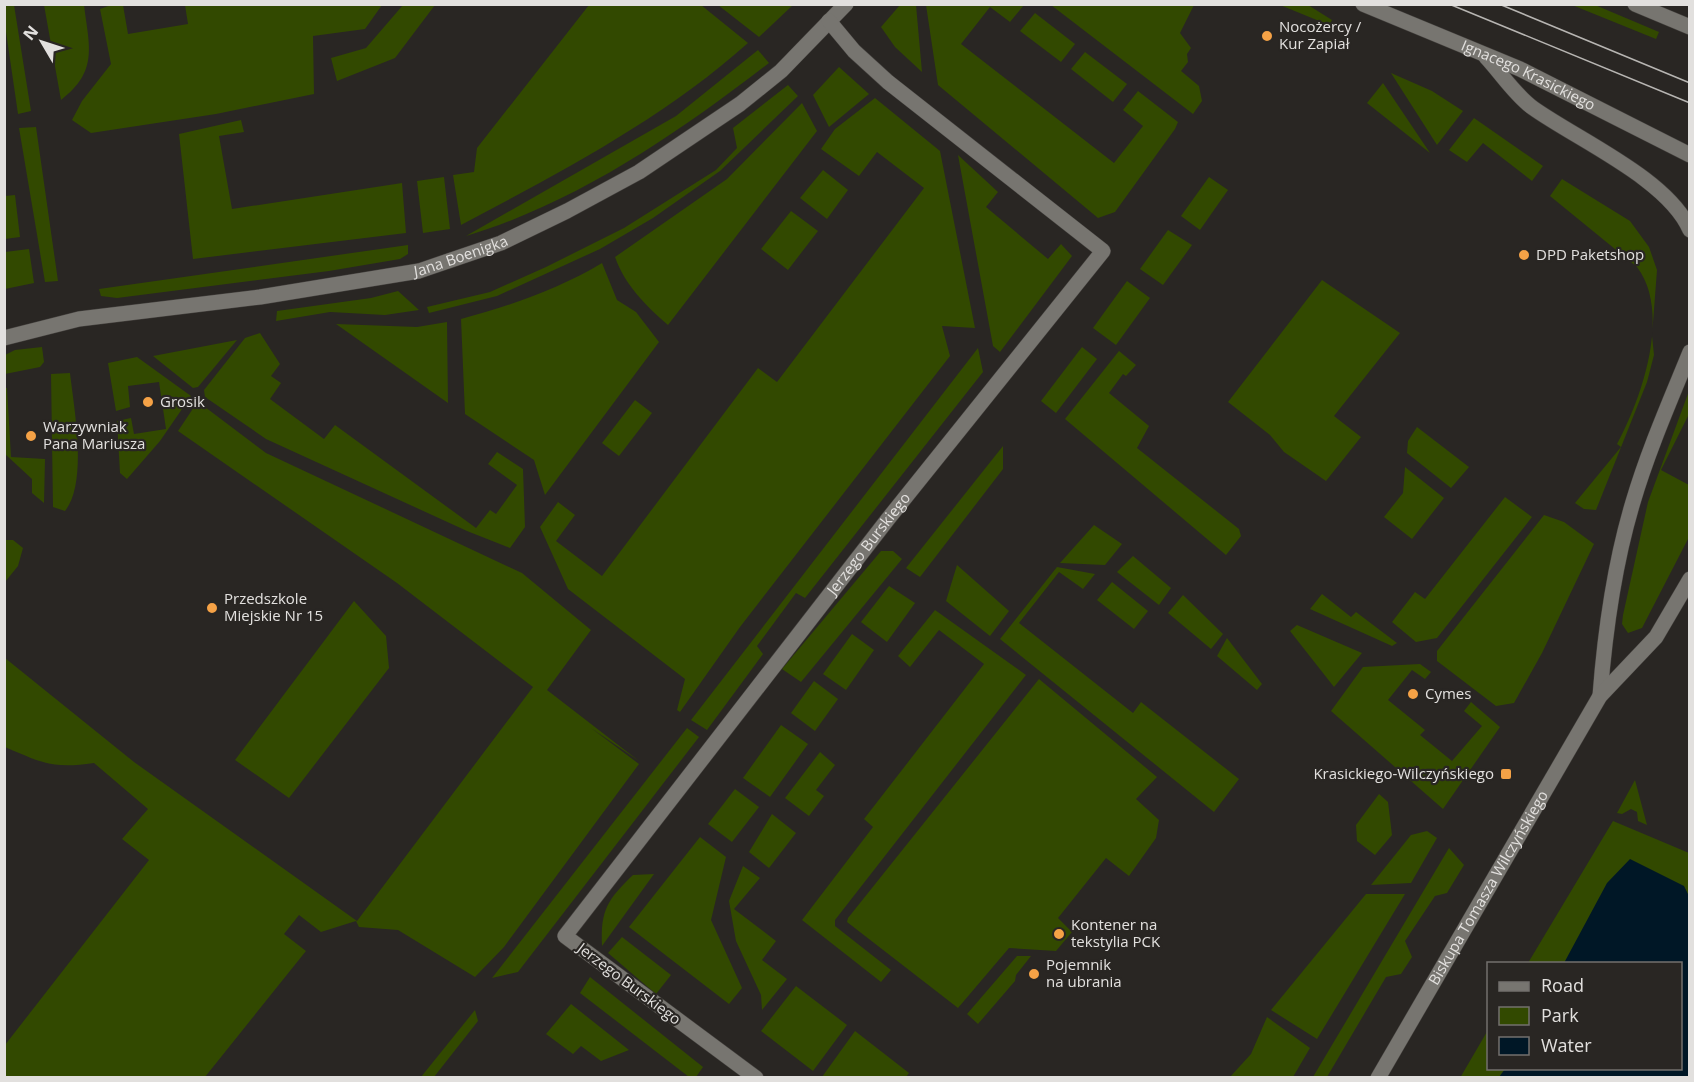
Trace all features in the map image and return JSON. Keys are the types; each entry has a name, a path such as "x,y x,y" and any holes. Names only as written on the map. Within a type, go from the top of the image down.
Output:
{"street":[{"name":"Jana Boenigka","path":"4,338 79,319 260,297 419,271 501,243 639,172 740,104 781,70 846,4"},
{"name":"Ignacego Krasickiego","path":"1363,4 1520,69 1689,155"},
{"path":"1635,4 1689,27"},
{"name":"Jerzego Burskiego","path":"756,1077 565,936 895,510 1103,251 888,82 854,51 830,21"},
{"path":"1482,53 1530,106 1661,192 1686,222 1689,231"},
{"name":"Biskupa Tomasza Wilczyńskiego","path":"1600,696 1607,616 1627,524 1641,478 1689,352"},
{"name":"Biskupa Tomasza Wilczyńskiego","path":"1378,1077 1600,696 1656,637 1689,579"}],"green space":[{"path":"4,5 14,5 31,111 18,114 5,25"},
{"path":"44,5 84,5 89,57 81,79 61,100"},
{"path":"111,5 123,5 128,34 188,24 185,5 382,5 365,29 313,36 314,94 216,114 91,133 72,120 82,101 111,64 100,9"},
{"path":"403,5 435,5 395,58 337,81 331,58 366,48"},
{"path":"589,5 701,5 748,43 681,96 610,143 461,225 453,175 474,172 477,148"},
{"path":"718,5 793,5 759,37"},
{"path":"900,5 916,5 922,72 895,47 881,27"},
{"path":"926,5 1024,5 1010,22 990,7 961,44 1114,163 1143,126 1123,110 1138,91 1178,122 1115,212 1098,218 938,85"},
{"path":"1051,5 1194,5 1180,33 1191,48 1187,54 1188,62 1181,71 1199,86 1202,101 1193,114"},
{"path":"1280,5 1308,5 1332,20 1329,25"},
{"path":"1572,5 1595,5 1659,32 1656,39"},
{"path":"1035,13 1075,44 1061,62 1020,31"},
{"path":"758,50 769,63 662,140 587,185 547,205 466,236 676,116"},
{"path":"1085,52 1127,84 1113,102 1071,69"},
{"path":"839,67 869,94 829,127 813,95"},
{"path":"1391,73 1432,91 1463,111 1437,145"},
{"path":"1383,83 1430,153 1367,103"},
{"path":"788,85 798,96 720,171 653,218 600,249 497,296 429,313 427,307 490,292 546,267 624,228 716,170 737,148 733,128"},
{"path":"875,98 940,151 975,328 942,326 950,356 740,627 680,712 677,710 685,679 568,589 540,527 558,502 575,515 556,541 602,576 758,368 777,382 924,188 877,152 859,176 821,149 835,129"},
{"path":"802,103 817,131 668,325 637,294 624,277 615,257 727,179"},
{"path":"1474,118 1543,166 1532,181 1483,143 1467,162 1449,150"},
{"path":"241,120 244,132 219,136 232,209 402,183 406,233 193,259 179,134"},
{"path":"36,127 58,281 45,282 19,128"},
{"path":"958,155 998,192 986,207 1048,259 1061,244 1072,256 1000,352 993,346"},
{"path":"823,170 848,190 827,219 800,198"},
{"path":"444,177 450,229 423,233 417,181"},
{"path":"1209,177 1228,190 1200,230 1181,216"},
{"path":"1562,179 1630,221 1649,247 1657,270 1652,331 1652,308 1647,286 1637,267 1550,196"},
{"path":"15,195 20,237 5,239 5,196"},
{"path":"791,211 818,231 788,270 761,249"},
{"path":"1168,230 1192,245 1163,285 1140,269"},
{"path":"408,245 408,254 400,259 329,271 117,298 101,296 99,289"},
{"path":"29,249 34,283 5,289 5,252"},
{"path":"602,263 617,300 636,312 659,342 545,495 534,460 465,414 461,319 533,296 569,281"},
{"path":"1322,280 1400,333 1334,416 1361,437 1326,481 1284,452 1270,435 1228,402"},
{"path":"1127,281 1150,298 1116,345 1093,328"},
{"path":"398,291 419,310 385,315 330,312 276,321 277,311 371,298"},
{"path":"447,322 448,403 336,324 417,327"},
{"path":"1652,332 1654,355 1647,382 1596,510 1584,509 1575,503 1621,447 1617,444 1643,381"},
{"path":"260,333 280,364 271,376 281,383 270,399 324,439 335,425 476,528 490,510 496,514 517,485 488,464 497,452 523,469 525,527 510,548 467,531 266,439 205,397 204,390 245,338"},
{"path":"237,340 198,387 193,388 153,356"},
{"path":"42,347 44,362 40,367 5,374 5,355 15,350"},
{"path":"1082,347 1097,359 1056,413 1041,401"},
{"path":"978,348 983,372 805,598 796,593 757,646 763,654 707,730 691,720"},
{"path":"1119,351 1136,365 1126,376 1123,374 1109,393 1149,426 1137,448 1239,529 1241,536 1226,555 1065,419"},
{"path":"137,357 191,396 160,441 127,479 120,473 117,421 131,418 134,434 166,429 159,382 128,386 130,407 116,411 108,363"},
{"path":"70,373 78,464 72,498 65,511 53,507 51,374"},
{"path":"4,388 7,388 11,457 45,459 44,503 32,493 32,479 5,454"},
{"path":"1689,391 1689,414 1661,470 1689,485 1689,537 1642,628 1628,633 1622,624 1623,615 1648,502"},
{"path":"635,400 652,413 619,456 602,443"},
{"path":"196,404 201,404 266,453 522,573 591,630 547,690 639,761 591,728 639,764 504,947 475,977 398,930 359,927 356,921 321,932 299,915 284,934 306,951 205,1077 5,1077 5,1045 149,860 122,839 148,809 94,763 58,765 5,747 5,658 134,762 357,921 533,687 397,583 178,431"},
{"path":"1417,427 1469,467 1451,488 1407,453 1408,441"},
{"path":"1003,446 1003,469 920,577 906,568"},
{"path":"1405,467 1444,498 1412,539 1384,517 1403,493"},
{"path":"1505,497 1532,517 1437,638 1416,642 1392,622 1415,592 1425,599"},
{"path":"1544,515 1564,522 1594,544 1542,653 1514,703 1496,706 1437,661 1437,651"},
{"path":"1094,525 1122,544 1105,565 1060,563"},
{"path":"5,540 13,540 23,548 18,566 5,582"},
{"path":"881,551 893,551 902,559 801,682 782,669"},
{"path":"1133,556 1171,588 1159,605 1117,572"},
{"path":"957,565 1009,611 990,636 946,601"},
{"path":"1057,567 1095,574 1083,589 1059,572 1019,623 1133,713 1141,702 1239,779 1214,812 1000,639"},
{"path":"1112,582 1148,611 1134,629 1097,600"},
{"path":"889,586 915,603 887,642 861,622"},
{"path":"1322,594 1351,617 1356,612 1397,643 1392,646 1310,609"},
{"path":"1183,595 1223,634 1211,649 1168,613"},
{"path":"354,601 386,636 389,668 289,798 235,760"},
{"path":"935,610 1026,675 835,920 835,926 891,970 881,982 802,920 873,827 864,819 984,664 939,630 910,667 898,656"},
{"path":"1297,625 1362,653 1334,687 1290,631"},
{"path":"852,634 874,650 846,690 823,674"},
{"path":"1227,638 1262,684 1257,690 1217,656"},
{"path":"1420,664 1431,672 1425,679 1412,670 1388,700 1425,730 1420,735 1452,761 1482,726 1464,711 1471,702 1500,727 1443,809 1331,711 1363,667"},
{"path":"1039,679 1157,777 1136,799 1159,820 1156,838 1129,876 1106,858 1058,918 1072,932 1056,951 1009,948 958,1008 847,922"},
{"path":"814,681 838,699 815,731 791,713"},
{"path":"781,725 808,744 770,797 743,778"},
{"path":"687,728 699,737 518,972 492,978"},
{"path":"820,752 835,765 816,790 824,796 809,816 785,798"},
{"path":"1635,780 1647,825 1638,821 1637,812 1631,809 1622,814 1617,813"},
{"path":"735,789 759,807 732,842 708,824"},
{"path":"1379,794 1388,802 1392,835 1375,855 1357,841 1356,825"},
{"path":"772,814 796,833 769,868 749,852"},
{"path":"1613,821 1689,853 1689,1077 1460,1078 1487,1032 1487,1070 1682,1070 1682,962 1529,962"},
{"path":"1427,831 1437,838 1411,883 1371,885 1411,835"},
{"path":"700,837 726,857 711,920 742,988 729,1004 629,927"},
{"path":"1449,848 1464,865 1447,893 1435,896 1405,941 1412,957 1401,974 1386,977 1327,1077 1313,1077"},
{"path":"743,866 760,878 734,909 776,941 762,960 787,979 762,1010 761,995 736,941 729,901"},
{"path":"654,874 602,946 604,914 617,891 633,875"},
{"path":"1366,894 1405,894 1317,1039 1271,1010"},
{"path":"622,937 671,975 656,994 608,953"},
{"path":"1017,956 1031,956 1016,975 1015,981 978,1024 967,1014"},
{"path":"590,977 703,1067 696,1077 689,1077 580,993"},
{"path":"796,986 847,1025 813,1071 761,1031"},
{"path":"571,1004 629,1050 601,1061 581,1046 573,1054 546,1034"},
{"path":"475,1010 478,1021 434,1077 421,1077"},
{"path":"1267,1017 1310,1048 1293,1077 1230,1077 1251,1054"},
{"path":"855,1031 909,1073 906,1077 822,1077"}],"water":[{"path":"1630,859 1684,886 1689,896 1689,1077 1499,1077 1504,1070 1682,1070 1682,962 1565,962 1607,883"}],"tram line":[{"path":"1449,4 1690,103"},
{"path":"1499,4 1690,83"}],"place":[{"name":"Nocożercy / Kur Zapiał","path":"1267,36"},
{"name":"DPD Paketshop","path":"1524,255"},
{"name":"Grosik","path":"148,402"},
{"name":"Warzywniak Pana Mariusza","path":"31,436"},
{"name":"Przedszkole Miejskie Nr 15","path":"212,608"},
{"name":"Cymes","path":"1413,694"},
{"name":"Krasickiego-Wilczyńskiego","path":"1506,774"},
{"name":"Kontener na tekstylia PCK","path":"1059,934"},
{"name":"Pojemnik na ubrania","path":"1034,974"}]}
